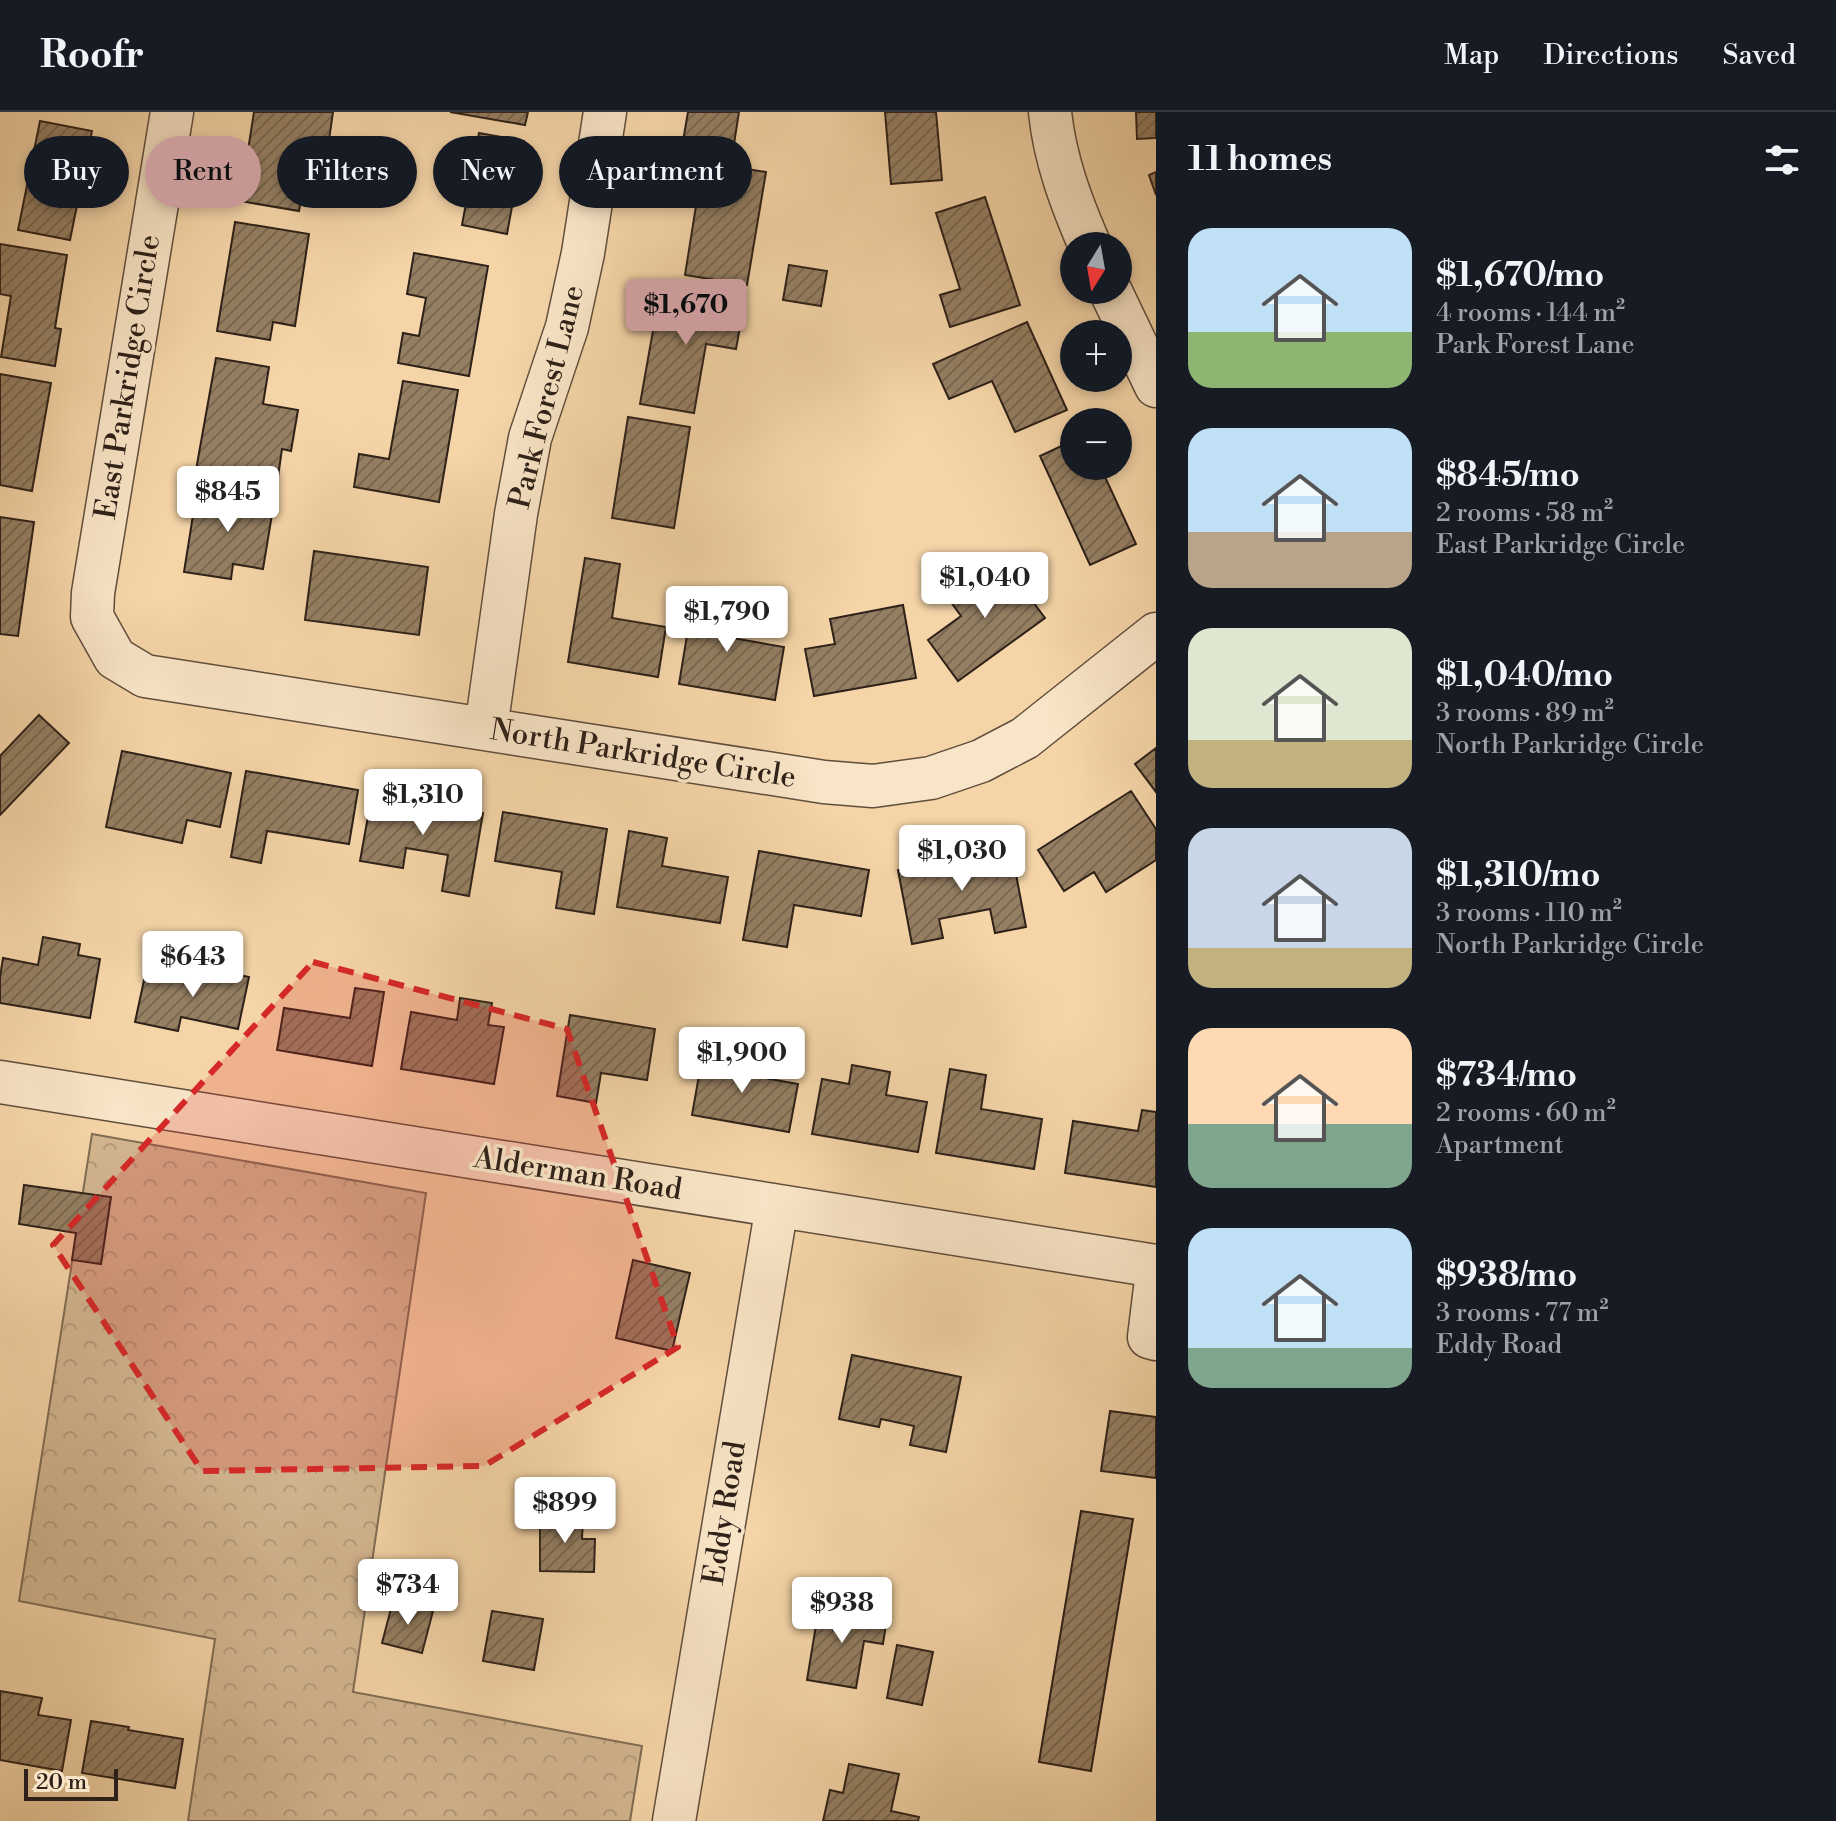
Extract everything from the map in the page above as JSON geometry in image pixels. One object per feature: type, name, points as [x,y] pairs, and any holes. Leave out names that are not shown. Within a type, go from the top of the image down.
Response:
[{"type":"street","name":"East Parkridge Circle","points":[[104,640],[92,617],[93,593],[172,112]]},
{"type":"street","name":"Park Forest Lane","points":[[486,729],[516,514],[530,438],[567,327],[583,253],[605,112]]},
{"type":"street","points":[[1050,112],[1054,142],[1069,197],[1084,232]]},
{"type":"street","points":[[1117,304],[1156,386]]},
{"type":"street","name":"North Parkridge Circle","points":[[104,640],[115,658],[145,676],[824,782],[873,786],[931,778],[981,761],[1025,738],[1156,634]]},
{"type":"street","name":"Alderman Road","points":[[0,1082],[1156,1266]]},
{"type":"street","name":"Eddy Road","points":[[674,1821],[777,1206]]},
{"type":"street","points":[[1156,1280],[1149,1337],[1156,1339]]},
{"type":"highlighted area","points":[[313,962],[567,1029],[678,1347],[484,1466],[202,1471],[53,1245]]},
{"type":"green space","points":[[92,1134],[426,1193],[353,1692],[642,1746],[630,1821],[188,1821],[215,1639],[19,1601]]},
{"type":"building","points":[[254,112],[333,112],[330,136],[277,136],[277,207],[261,205],[261,136],[250,136]]},
{"type":"building","points":[[450,112],[528,112],[525,125]]},
{"type":"building","points":[[688,112],[739,112],[735,136],[684,136]]},
{"type":"building","points":[[885,112],[936,112],[942,180],[891,184]]},
{"type":"building","points":[[1136,112],[1156,112],[1156,138],[1137,139]]},
{"type":"building","points":[[40,121],[92,131],[91,136],[37,136]]},
{"type":"building","points":[[752,170],[766,172],[747,285],[685,275],[696,208],[752,208]]},
{"type":"building","points":[[1156,172],[1156,195],[1149,175]]},
{"type":"building","points":[[985,197],[1020,305],[950,327],[940,295],[960,289],[936,213]]},
{"type":"building","points":[[24,200],[24,208],[76,208],[70,240],[18,230]]},
{"type":"building","points":[[465,208],[512,208],[507,234],[462,225]]},
{"type":"building","points":[[235,222],[309,234],[295,326],[273,322],[270,340],[217,331]]},
{"type":"building","points":[[0,244],[67,255],[55,328],[61,329],[55,366],[1,357],[11,296],[0,294]]},
{"type":"building","points":[[414,253],[488,266],[469,376],[398,363],[403,333],[419,336],[426,298],[407,294]]},
{"type":"building","points":[[789,265],[827,271],[821,306],[783,300]]},
{"type":"building","points":[[660,291],[744,305],[736,349],[706,344],[694,413],[640,404]]},
{"type":"building","points":[[1027,322],[1066,408],[1060,408],[1060,413],[1015,432],[992,381],[949,399],[933,364]]},
{"type":"building","points":[[216,358],[269,367],[263,404],[298,410],[291,451],[282,449],[277,484],[196,470]]},
{"type":"building","points":[[0,374],[51,383],[32,491],[0,485]]},
{"type":"building","points":[[403,381],[458,390],[439,502],[354,487],[359,454],[389,459]]},
{"type":"building","points":[[628,417],[690,427],[674,528],[612,518]]},
{"type":"building","points":[[1060,447],[1060,480],[1106,480],[1136,544],[1090,565],[1040,456]]},
{"type":"building","points":[[197,490],[274,502],[263,569],[233,564],[231,579],[184,572]]},
{"type":"building","points":[[0,517],[34,522],[18,636],[0,634]]},
{"type":"building","points":[[314,551],[428,567],[419,635],[305,620]]},
{"type":"building","points":[[585,558],[620,564],[612,618],[666,627],[658,677],[568,662]]},
{"type":"building","points":[[1001,559],[1045,618],[958,681],[928,640],[961,616],[948,598]]},
{"type":"building","points":[[694,593],[734,600],[727,637],[784,647],[775,700],[679,684]]},
{"type":"building","points":[[903,605],[916,678],[814,696],[805,649],[835,644],[830,619]]},
{"type":"building","points":[[39,715],[69,743],[0,815],[0,756]]},
{"type":"building","points":[[1156,748],[1156,792],[1135,764]]},
{"type":"building","points":[[122,751],[231,773],[220,827],[187,820],[182,843],[106,827]]},
{"type":"building","points":[[246,771],[358,790],[349,844],[267,831],[261,863],[231,857]]},
{"type":"building","points":[[1131,791],[1156,829],[1156,860],[1106,892],[1094,872],[1064,891],[1038,850]]},
{"type":"building","points":[[372,794],[483,813],[469,896],[442,891],[448,855],[406,848],[403,868],[360,861]]},
{"type":"building","points":[[503,812],[607,829],[594,914],[556,908],[562,872],[495,861]]},
{"type":"building","points":[[629,831],[667,838],[662,866],[728,877],[720,923],[617,907]]},
{"type":"building","points":[[1011,848],[1026,927],[995,933],[990,909],[939,919],[943,938],[912,944],[898,870]]},
{"type":"building","points":[[759,851],[869,870],[861,916],[794,905],[787,947],[743,940]]},
{"type":"building","points":[[43,937],[80,944],[78,955],[100,959],[90,1018],[0,1003],[3,958],[38,965]]},
{"type":"building","points":[[193,965],[249,977],[238,1029],[181,1017],[178,1031],[135,1022],[146,971],[189,981]]},
{"type":"building","points":[[355,988],[384,992],[372,1066],[277,1050],[284,1008],[350,1018]]},
{"type":"building","points":[[460,998],[492,1003],[488,1025],[504,1027],[494,1084],[401,1069],[411,1012],[457,1020]]},
{"type":"building","points":[[570,1015],[655,1029],[647,1080],[601,1073],[596,1103],[557,1096]]},
{"type":"building","points":[[704,1047],[735,1052],[731,1072],[798,1084],[789,1132],[692,1115]]},
{"type":"building","points":[[852,1065],[890,1072],[886,1095],[927,1102],[918,1152],[812,1134],[822,1079],[849,1084]]},
{"type":"building","points":[[950,1069],[986,1075],[981,1109],[1042,1119],[1034,1169],[936,1153]]},
{"type":"building","points":[[1142,1110],[1156,1112],[1156,1187],[1065,1173],[1073,1121],[1138,1131]]},
{"type":"building","points":[[24,1185],[111,1197],[101,1264],[72,1260],[76,1233],[19,1224]]},
{"type":"building","points":[[633,1260],[690,1273],[672,1351],[616,1338]]},
{"type":"building","points":[[852,1355],[961,1377],[946,1452],[910,1445],[914,1426],[881,1419],[879,1427],[839,1419]]},
{"type":"building","points":[[1110,1411],[1156,1417],[1156,1478],[1101,1471]]},
{"type":"building","points":[[1081,1511],[1133,1519],[1091,1771],[1039,1762]]},
{"type":"building","points":[[540,1515],[583,1516],[582,1539],[595,1539],[594,1572],[540,1571]]},
{"type":"building","points":[[393,1601],[433,1611],[422,1653],[382,1643]]},
{"type":"building","points":[[819,1607],[887,1617],[883,1644],[864,1641],[856,1688],[807,1680]]},
{"type":"building","points":[[492,1611],[543,1619],[534,1670],[483,1661]]},
{"type":"building","points":[[897,1645],[933,1652],[922,1705],[887,1698]]},
{"type":"building","points":[[0,1691],[42,1698],[38,1715],[71,1720],[62,1771],[0,1760]]},
{"type":"building","points":[[91,1721],[183,1739],[175,1788],[82,1773]]},
{"type":"building","points":[[849,1764],[899,1774],[891,1811],[919,1817],[918,1821],[823,1821],[830,1790],[843,1793]]}]
